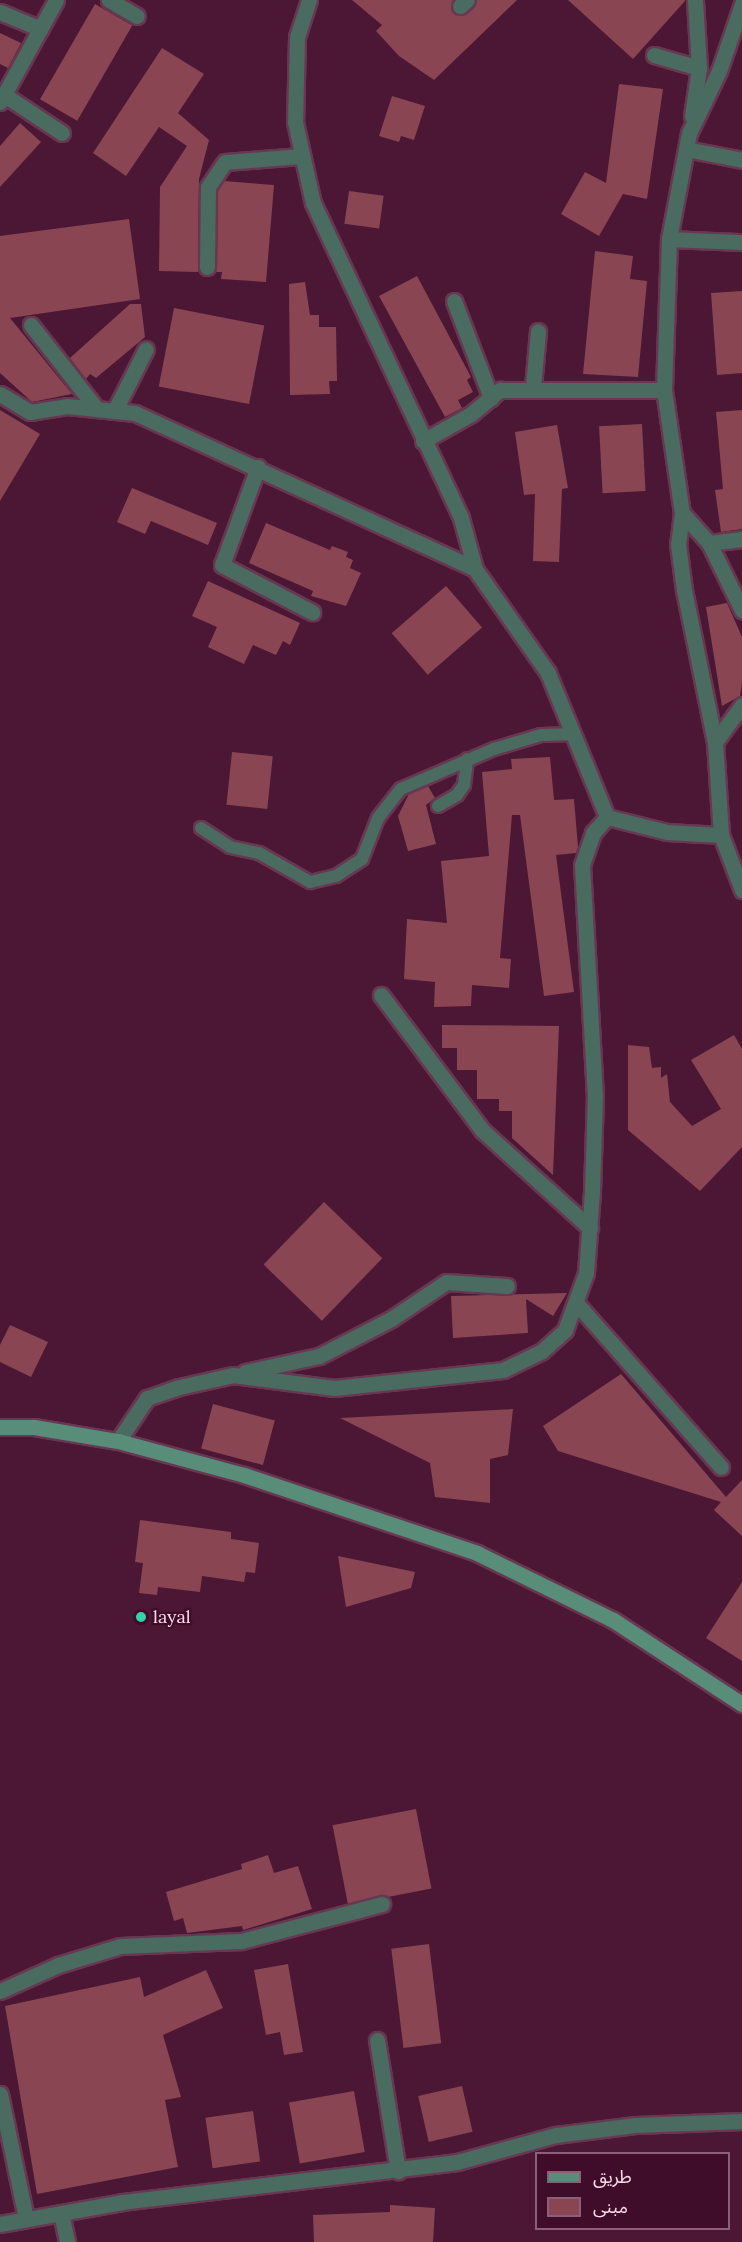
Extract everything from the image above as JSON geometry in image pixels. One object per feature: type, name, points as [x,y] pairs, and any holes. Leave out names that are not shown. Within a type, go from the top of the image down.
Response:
[{"type":"main road","points":[[0,1427],[34,1427],[118,1441],[244,1475],[477,1553],[613,1620],[742,1704]]},
{"type":"street","points":[[56,0],[3,99],[62,133]]},
{"type":"street","points":[[109,0],[137,16]]},
{"type":"street","points":[[309,0],[297,38],[294,86],[301,156],[314,203],[423,441],[461,518],[475,569],[528,637],[553,683],[607,817]]},
{"type":"street","points":[[695,0],[699,68],[669,239],[664,390],[682,513],[678,544],[684,590],[715,742],[721,835],[742,890]]},
{"type":"street","points":[[689,132],[719,72],[742,4]]},
{"type":"street","points":[[0,12],[41,29]]},
{"type":"street","points":[[654,55],[699,68]]},
{"type":"street","points":[[686,149],[742,159]]},
{"type":"street","points":[[207,267],[208,187],[225,162],[301,156]]},
{"type":"street","points":[[669,239],[742,242]]},
{"type":"street","points":[[454,301],[491,398]]},
{"type":"street","points":[[32,325],[95,407]]},
{"type":"street","points":[[533,387],[538,331]]},
{"type":"street","points":[[115,410],[146,349]]},
{"type":"street","points":[[423,441],[500,390],[533,387],[664,390]]},
{"type":"street","points":[[0,394],[30,412],[95,407],[135,413],[258,467],[475,569]]},
{"type":"street","points":[[258,467],[222,565],[312,612]]},
{"type":"street","points":[[682,513],[709,543],[742,610]]},
{"type":"street","points":[[709,543],[742,539]]},
{"type":"street","points":[[715,742],[742,705]]},
{"type":"street","points":[[607,817],[668,832],[721,835]]},
{"type":"street","points":[[233,1375],[334,1388],[503,1370],[542,1351],[565,1330],[578,1305],[590,1228],[595,1097],[582,865],[593,833],[607,817]]},
{"type":"street","points":[[381,995],[482,1130],[590,1228]]},
{"type":"street","points":[[118,1441],[147,1398],[233,1375],[319,1356],[391,1319],[446,1282],[507,1286]]},
{"type":"street","points":[[578,1305],[721,1467]]},
{"type":"street","points":[[0,1991],[58,1965],[120,1947],[241,1941],[382,1904]]},
{"type":"street","points":[[377,2040],[398,2171]]},
{"type":"street","points":[[0,2094],[26,2218]]},
{"type":"street","points":[[0,2224],[122,2202],[398,2171],[457,2162],[556,2135],[635,2125],[742,2121]]},
{"type":"street","points":[[61,2214],[67,2242]]},
{"type":"lane","points":[[201,828],[230,848],[259,853],[310,882],[336,876],[362,859],[378,818],[401,789],[467,759],[542,735],[573,734]]},
{"type":"lane","points":[[438,806],[457,795],[464,785],[467,759]]},
{"type":"building","points":[[352,0],[453,0],[452,12],[461,16],[477,0],[517,0],[434,80],[399,56],[376,31],[382,25]]},
{"type":"building","points":[[568,0],[685,0],[685,1],[633,59]]},
{"type":"building","points":[[95,4],[132,25],[77,121],[40,99]]},
{"type":"building","points":[[0,33],[21,43],[8,68],[0,64]]},
{"type":"building","points":[[162,48],[204,74],[178,113],[209,140],[199,179],[198,272],[159,271],[160,187],[187,146],[159,127],[126,176],[93,153]]},
{"type":"building","points":[[619,84],[663,89],[647,199],[623,194],[599,236],[561,214],[585,172],[606,183]]},
{"type":"building","points":[[392,96],[425,106],[414,140],[401,136],[399,142],[379,136]]},
{"type":"building","points":[[20,123],[41,142],[0,187],[0,146]]},
{"type":"building","points":[[224,181],[274,185],[266,282],[221,279],[222,272],[215,272],[218,190]]},
{"type":"building","points":[[349,191],[384,196],[379,229],[344,224]]},
{"type":"building","points":[[129,219],[140,299],[10,318],[72,394],[32,402],[0,373],[0,236]]},
{"type":"building","points":[[595,251],[633,256],[630,279],[647,281],[638,377],[583,374]]},
{"type":"building","points":[[417,276],[471,377],[467,380],[473,392],[458,400],[462,408],[445,417],[379,296]]},
{"type":"building","points":[[305,282],[310,315],[319,315],[319,327],[336,327],[337,381],[329,381],[330,394],[290,395],[289,284]]},
{"type":"building","points":[[742,291],[742,373],[717,375],[711,293]]},
{"type":"building","points":[[130,304],[141,304],[145,337],[96,378],[90,374],[86,379],[70,358]]},
{"type":"building","points":[[174,308],[264,326],[249,404],[159,387]]},
{"type":"building","points":[[0,410],[40,434],[0,501]]},
{"type":"building","points":[[742,410],[742,529],[721,532],[715,490],[723,489],[716,412]]},
{"type":"building","points":[[642,424],[646,491],[603,493],[599,426]]},
{"type":"building","points":[[557,425],[568,488],[562,489],[559,562],[533,561],[535,494],[524,495],[515,432]]},
{"type":"building","points":[[132,488],[217,523],[208,545],[151,521],[145,534],[117,522]]},
{"type":"building","points":[[266,523],[330,550],[332,546],[348,552],[346,557],[353,560],[350,568],[361,573],[346,606],[311,596],[313,591],[249,563]]},
{"type":"building","points":[[208,581],[300,623],[290,645],[283,641],[276,655],[253,645],[244,664],[208,647],[217,627],[192,616]]},
{"type":"building","points":[[446,586],[482,628],[428,675],[392,633]]},
{"type":"building","points":[[727,603],[742,637],[742,682],[740,696],[722,706],[706,607]]},
{"type":"building","points":[[232,752],[273,756],[267,809],[226,805]]},
{"type":"building","points":[[550,757],[554,800],[574,799],[578,847],[576,853],[556,855],[574,992],[544,996],[520,815],[512,815],[500,958],[511,959],[509,988],[472,985],[471,1006],[434,1007],[435,982],[404,979],[407,919],[447,923],[441,861],[489,856],[482,772],[512,769],[511,759]]},
{"type":"building","points":[[428,786],[435,798],[426,805],[436,844],[408,851],[398,816],[409,794]]},
{"type":"building","points":[[442,1025],[559,1026],[553,1175],[512,1138],[512,1111],[499,1111],[499,1099],[477,1099],[477,1070],[457,1070],[457,1048],[442,1048]]},
{"type":"building","points":[[734,1035],[742,1049],[742,1147],[700,1191],[628,1130],[628,1045],[649,1047],[652,1068],[661,1067],[661,1078],[667,1074],[670,1102],[692,1126],[721,1109],[691,1060]]},
{"type":"building","points":[[324,1202],[382,1258],[322,1321],[264,1265]]},
{"type":"building","points":[[567,1293],[553,1316],[526,1299],[528,1333],[453,1338],[451,1296]]},
{"type":"building","points":[[10,1325],[48,1342],[31,1377],[0,1362],[0,1345]]},
{"type":"building","points":[[621,1374],[726,1497],[742,1480],[742,1536],[714,1510],[721,1502],[558,1451],[543,1426]]},
{"type":"building","points":[[213,1404],[275,1421],[263,1465],[201,1448]]},
{"type":"building","points":[[513,1409],[508,1455],[490,1459],[490,1503],[435,1497],[430,1463],[340,1418]]},
{"type":"building","points":[[140,1520],[231,1532],[231,1539],[259,1543],[255,1573],[246,1572],[244,1582],[202,1576],[200,1592],[158,1587],[157,1595],[139,1593],[143,1563],[135,1562]]},
{"type":"building","points":[[338,1556],[415,1572],[411,1588],[346,1607]]},
{"type":"building","points":[[742,1582],[742,1661],[706,1638]]},
{"type":"building","points":[[416,1809],[431,1889],[348,1905],[333,1825]]},
{"type":"building","points":[[268,1855],[274,1873],[298,1866],[312,1909],[243,1930],[242,1926],[187,1933],[183,1918],[174,1921],[166,1892],[242,1869],[241,1864]]},
{"type":"building","points":[[429,1944],[441,2043],[403,2048],[391,1949]]},
{"type":"building","points":[[288,1964],[303,2052],[284,2055],[280,2032],[266,2035],[254,1970]]},
{"type":"building","points":[[206,1970],[223,2008],[163,2035],[181,2097],[165,2100],[178,2167],[37,2194],[5,2006],[140,1977],[144,1997]]},
{"type":"building","points":[[462,2086],[473,2132],[429,2142],[418,2096]]},
{"type":"building","points":[[354,2091],[365,2152],[300,2164],[289,2102]]},
{"type":"building","points":[[253,2111],[260,2162],[213,2168],[205,2118]]},
{"type":"building","points":[[390,2205],[435,2208],[433,2242],[314,2242],[313,2215],[390,2212]]},
{"type":"place","name":"layal","points":[[141,1617]]}]
